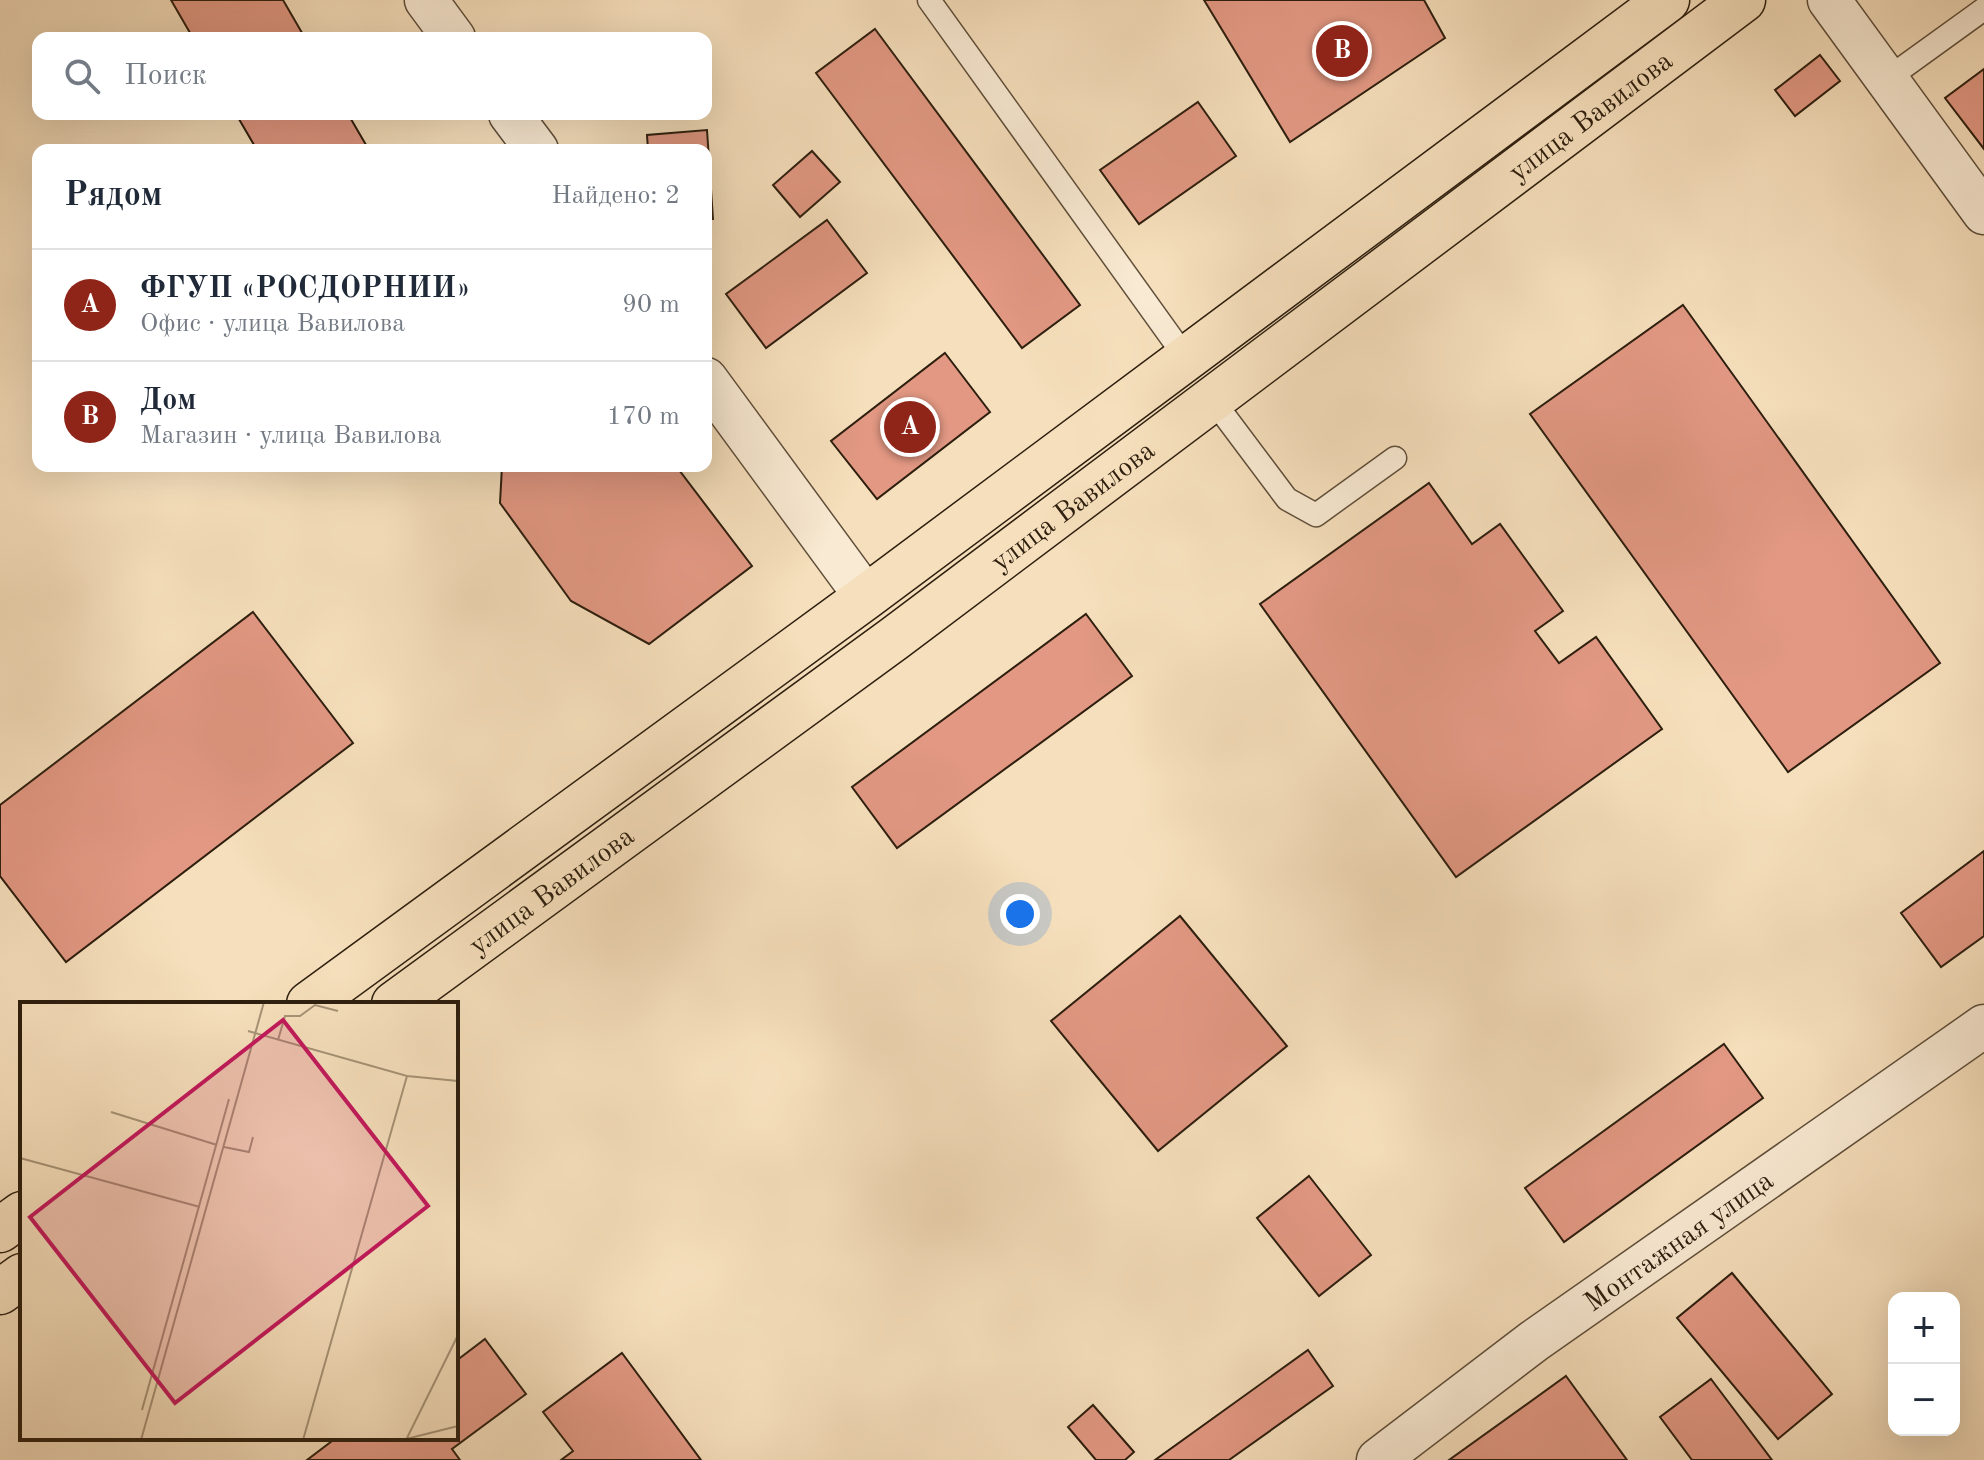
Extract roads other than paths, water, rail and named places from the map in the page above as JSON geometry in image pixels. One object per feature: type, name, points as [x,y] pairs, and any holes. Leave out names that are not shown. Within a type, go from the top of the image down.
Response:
[{"type":"main road","name":"улица Вавилова","points":[[312,1002],[866,597],[1667,0]]},
{"type":"main road","name":"улица Вавилова","points":[[397,1002],[895,638],[1743,0]]},
{"type":"main road","points":[[0,1230],[20,1215]]},
{"type":"main road","points":[[0,1292],[20,1277]]},
{"type":"street","points":[[426,0],[450,32]]},
{"type":"street","points":[[1829,0],[1984,213]]},
{"type":"street","points":[[514,120],[532,144]]},
{"type":"street","points":[[712,387],[866,597]]},
{"type":"street","name":"Монтажная улица","points":[[1378,1460],[1534,1341],[1984,1026]]},
{"type":"lane","points":[[929,0],[1186,358]]},
{"type":"lane","points":[[1887,79],[1984,9]]},
{"type":"lane","points":[[1212,399],[1287,499],[1316,515],[1395,458]]},
{"type":"place","name":"Дом","points":[[1342,51]]},
{"type":"place","name":"ФГУП «РОСДОРНИИ»","points":[[910,427]]}]
